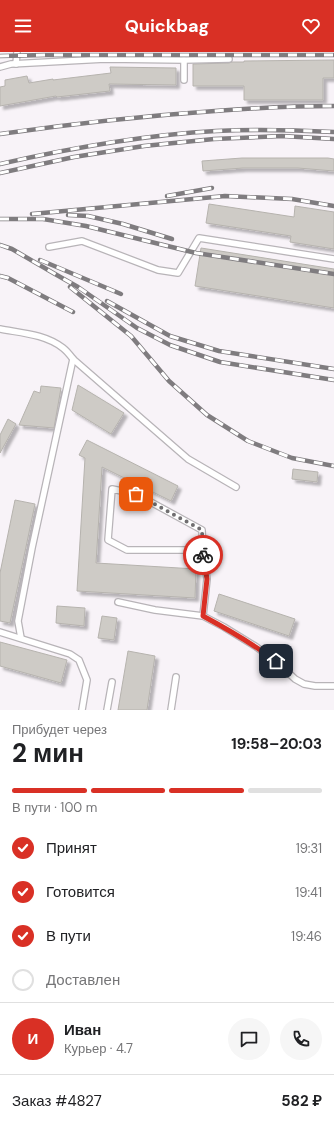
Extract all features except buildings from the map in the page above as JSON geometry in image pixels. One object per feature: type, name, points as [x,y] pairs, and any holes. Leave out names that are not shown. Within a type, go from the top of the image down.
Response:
[{"type":"lane","points":[[16,64],[17,52]]},
{"type":"lane","points":[[0,67],[16,64],[105,59],[184,60],[229,58]]},
{"type":"lane","points":[[184,60],[184,80]]},
{"type":"lane","points":[[49,247],[82,241],[158,270],[178,274],[199,238],[334,259]]},
{"type":"lane","points":[[0,329],[36,335],[63,348],[73,359],[188,458],[236,487]]},
{"type":"lane","points":[[21,638],[18,621],[22,599],[73,359]]},
{"type":"lane","points":[[202,550],[127,550],[108,540],[112,489],[136,494],[202,530],[202,550],[207,579],[203,616]]},
{"type":"lane","points":[[118,602],[155,610],[203,616],[255,646],[276,661],[295,679],[304,684],[315,686],[334,686]]},
{"type":"lane","points":[[0,632],[70,654],[79,660],[87,680],[82,710]]},
{"type":"lane","points":[[171,710],[176,677]]},
{"type":"lane","points":[[107,710],[112,682]]},
{"type":"railway","points":[[0,56],[334,55]]},
{"type":"railway","points":[[0,134],[188,113],[274,107],[334,106]]},
{"type":"railway","points":[[0,164],[107,143],[189,133],[260,130],[334,132]]},
{"type":"railway","points":[[0,173],[74,157],[144,146],[214,139],[282,136],[334,139]]},
{"type":"railway","points":[[167,196],[212,188]]},
{"type":"railway","points":[[32,214],[225,196],[292,199],[334,206]]},
{"type":"railway","points":[[68,215],[88,216],[123,224],[172,239]]},
{"type":"railway","points":[[0,219],[43,219],[86,226],[196,253],[334,274]]},
{"type":"railway","points":[[0,245],[12,249],[78,287],[137,328],[170,345],[220,362],[334,380]]},
{"type":"railway","points":[[40,260],[121,294]]},
{"type":"railway","points":[[0,276],[8,278],[73,312]]},
{"type":"railway","points":[[70,287],[131,336],[169,381],[207,415],[248,441],[292,458],[334,466]]},
{"type":"railway","points":[[107,301],[170,336],[219,351],[334,369]]},
{"type":"way so far","points":[[136,494],[202,530],[203,555]]},
{"type":"route","points":[[203,555],[207,579],[203,616],[255,646],[276,661]]}]
